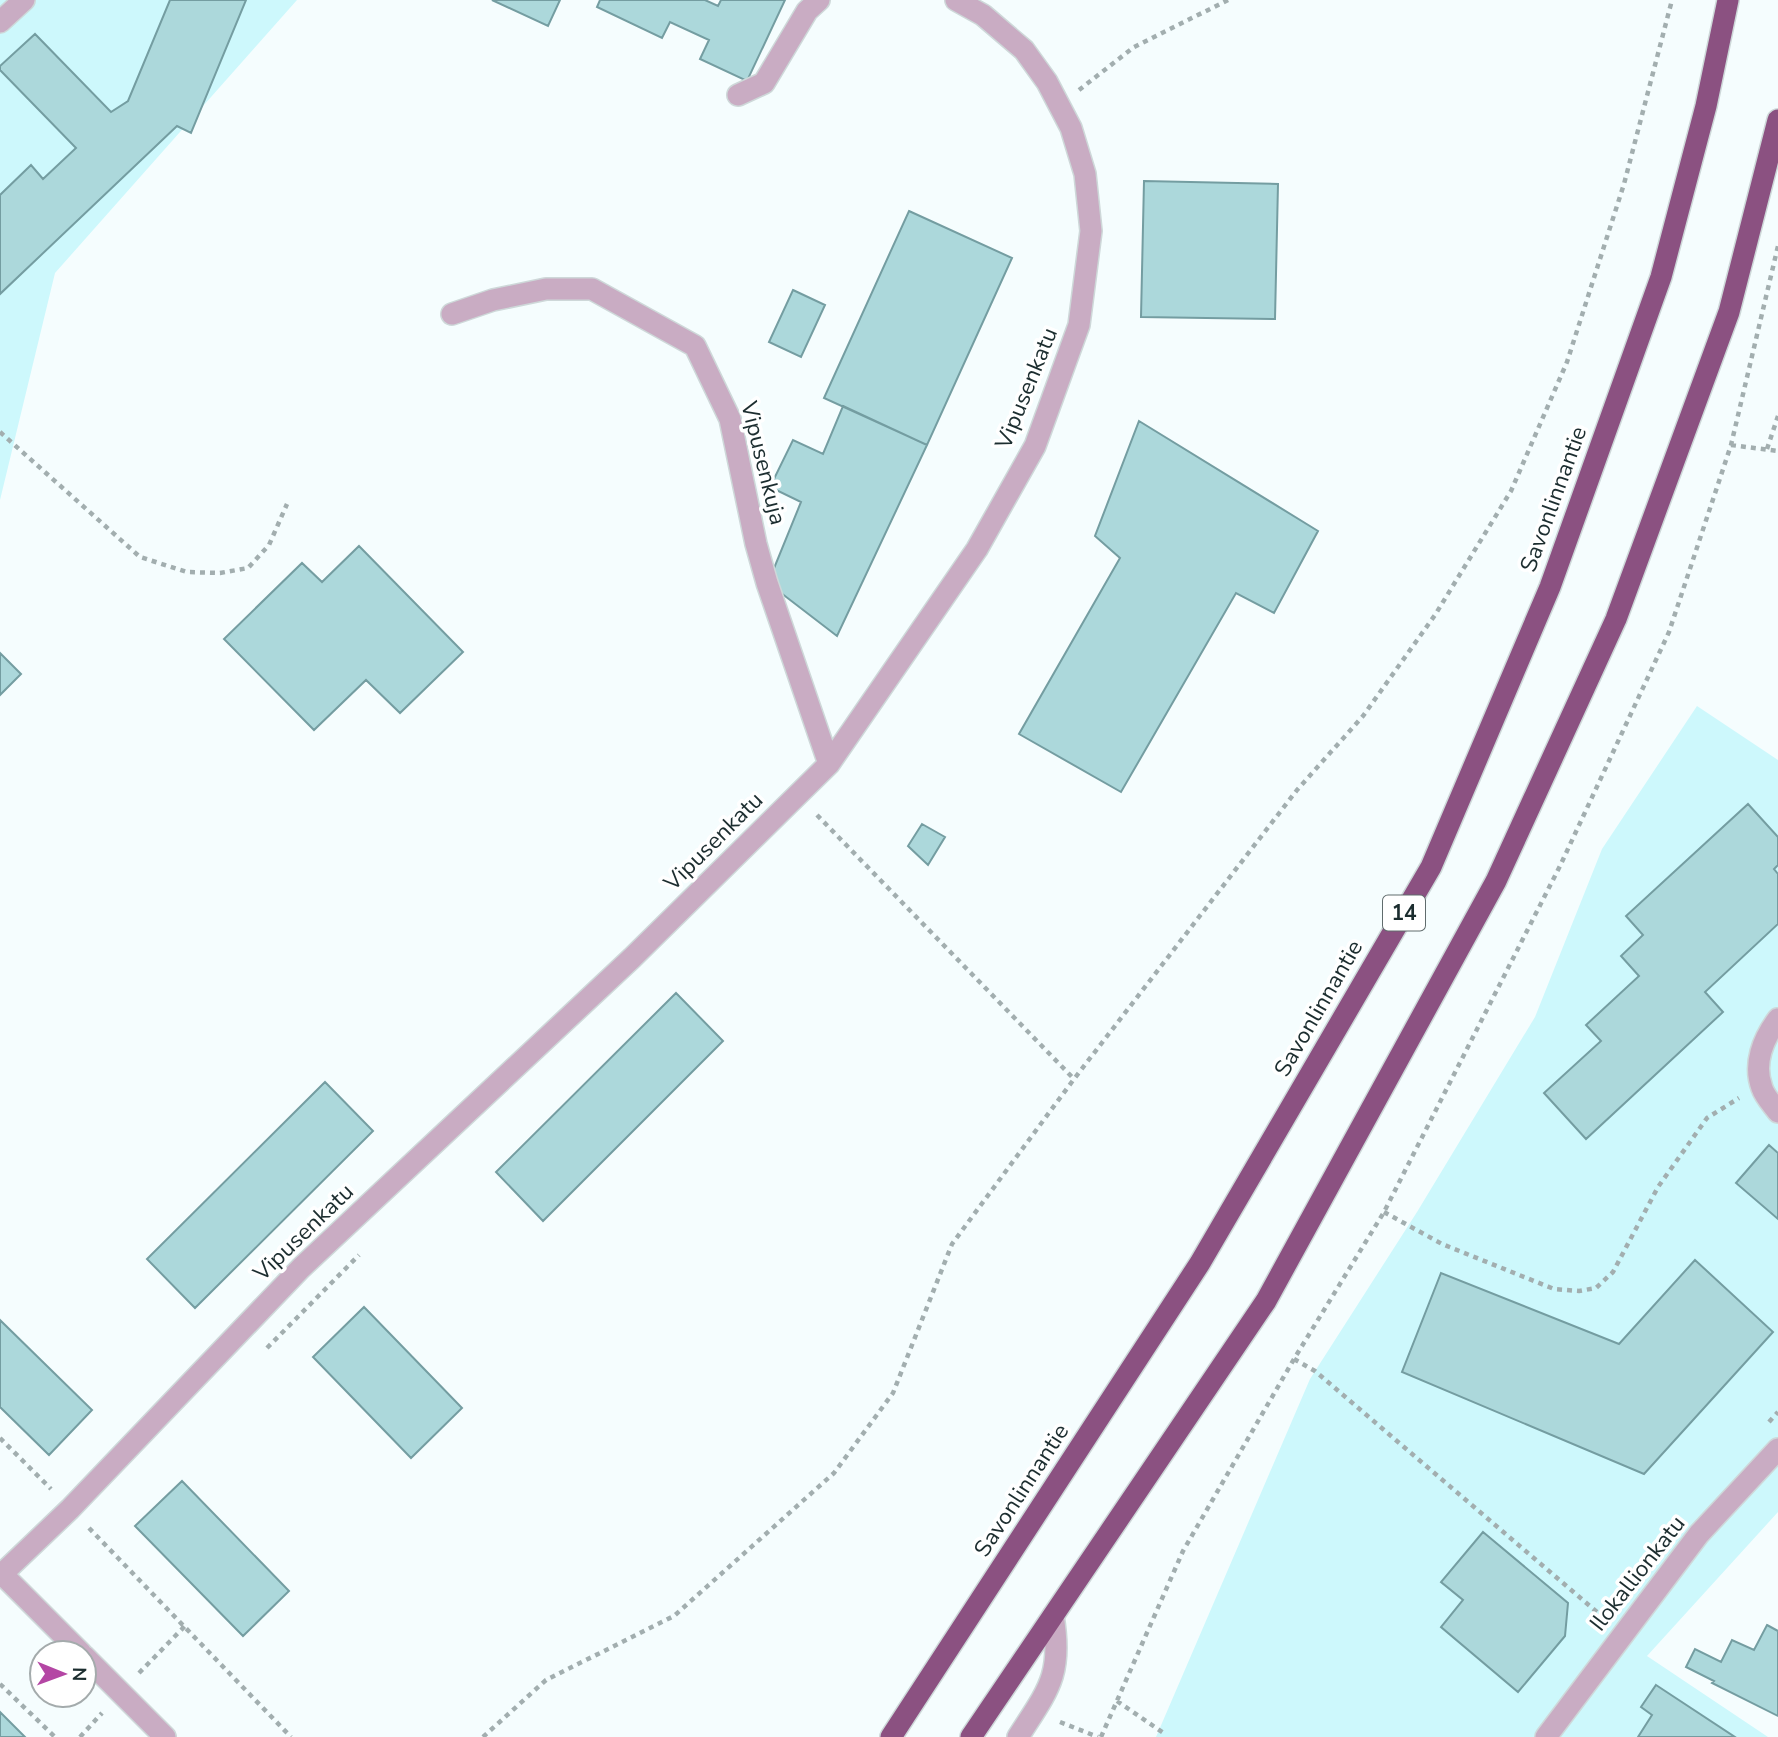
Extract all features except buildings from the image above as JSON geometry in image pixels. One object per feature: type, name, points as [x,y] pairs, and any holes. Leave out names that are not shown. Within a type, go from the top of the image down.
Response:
[{"type":"highway","name":"Savonlinnantie","points":[[891,1737],[1200,1263],[1431,866],[1550,587],[1661,277],[1706,106],[1728,0]]},
{"type":"highway","points":[[971,1737],[1266,1301],[1496,881],[1616,619],[1728,312],[1778,120]]},
{"type":"street","points":[[0,22],[24,0]]},
{"type":"street","points":[[738,94],[764,83],[807,11],[819,0]]},
{"type":"street","name":"Vipusenkatu","points":[[1,1573],[70,1509],[300,1268],[632,958],[829,764],[977,549],[1035,446],[1079,325],[1091,231],[1085,173],[1071,128],[1047,82],[1024,50],[983,15],[956,0]]},
{"type":"street","name":"Vipusenkuja","points":[[452,314],[493,300],[545,289],[592,289],[695,346],[730,419],[767,583],[829,764]]},
{"type":"street","points":[[1778,1019],[1762,1047],[1758,1068],[1762,1089],[1778,1112]]},
{"type":"street","name":"Ilokallionkatu","points":[[1546,1737],[1699,1534],[1778,1449]]},
{"type":"street","points":[[1,1573],[68,1639]]},
{"type":"street","points":[[1018,1737],[1052,1684],[1057,1640],[1053,1616]]},
{"type":"street","points":[[98,1669],[165,1737]]},
{"type":"path","points":[[1055,97],[1082,89],[1134,47],[1228,0]]},
{"type":"path","points":[[483,1737],[545,1680],[674,1616],[834,1473],[893,1393],[952,1244],[1074,1079],[1297,790],[1363,716],[1435,615],[1511,491],[1567,362],[1625,184],[1672,0]]},
{"type":"path","points":[[1055,1720],[1100,1737],[1183,1551],[1294,1359],[1384,1212],[1560,866],[1669,632],[1731,444],[1778,246]]},
{"type":"path","points":[[1767,449],[1778,416]]},
{"type":"path","points":[[0,432],[140,557],[187,572],[220,573],[248,568],[269,545],[287,504]]},
{"type":"path","points":[[1731,444],[1778,451]]},
{"type":"path","points":[[797,794],[1074,1079]]},
{"type":"path","points":[[1384,1212],[1442,1244],[1554,1289],[1579,1291],[1596,1288],[1613,1272],[1658,1187],[1707,1118],[1737,1098],[1762,1089]]},
{"type":"path","points":[[1294,1359],[1315,1371],[1622,1635]]},
{"type":"path","points":[[0,1438],[291,1737]]},
{"type":"path","points":[[0,1684],[55,1737]]},
{"type":"path","points":[[1117,1701],[1165,1734]]},
{"type":"shaded area","points":[[0,0],[297,0],[55,273],[0,500]]},
{"type":"shaded area","points":[[1697,706],[1778,760],[1778,1512],[1647,1656],[1768,1737],[1156,1737],[1310,1379],[1417,1212],[1535,1017],[1602,849]]}]
